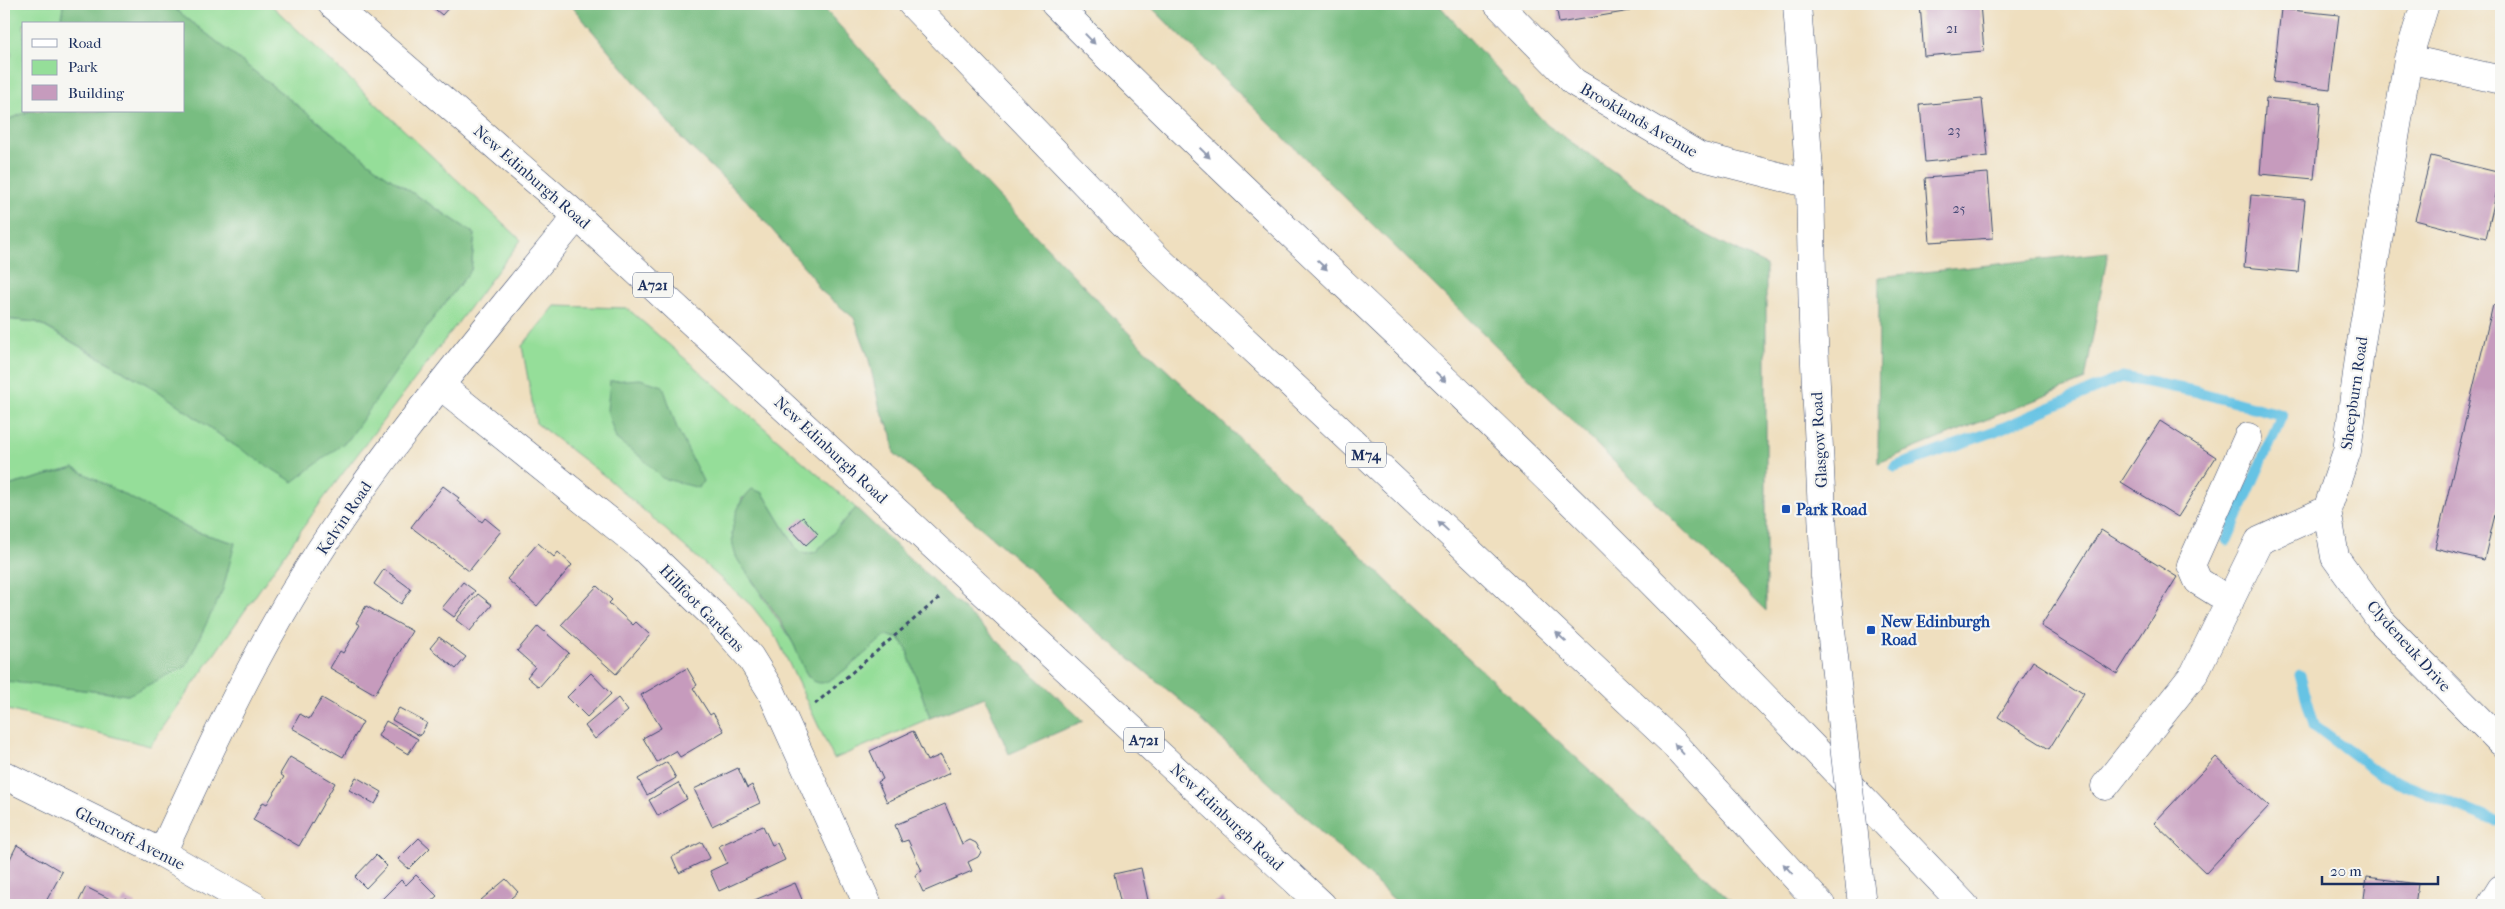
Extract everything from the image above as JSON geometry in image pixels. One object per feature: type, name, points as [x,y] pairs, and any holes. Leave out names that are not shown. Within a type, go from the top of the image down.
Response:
[{"type":"main road","name":"New Edinburgh Road","points":[[332,4],[578,216],[1322,905]]},
{"type":"main road","name":"M74","points":[[912,4],[1158,260],[1671,741],[1821,905]]},
{"type":"main road","points":[[1055,4],[1141,91],[1535,467],[1758,689],[1964,905]]},
{"type":"main road","name":"Brooklands Avenue","points":[[1498,4],[1574,82],[1699,156],[1810,184]]},
{"type":"main road","name":"Glasgow Road","points":[[1797,4],[1810,184],[1813,321],[1824,576],[1862,905]]},
{"type":"main road","name":"Sheepburn Road","points":[[2327,510],[2347,452],[2361,343],[2408,59],[2424,4]]},
{"type":"main road","points":[[2408,59],[2501,80]]},
{"type":"main road","name":"Kelvin Road","points":[[162,853],[226,713],[296,588],[389,450],[578,216]]},
{"type":"main road","name":"Hillfoot Gardens","points":[[441,386],[643,548],[715,618],[750,657],[771,691],[868,905]]},
{"type":"main road","points":[[2230,601],[2198,581],[2191,565],[2248,437]]},
{"type":"main road","points":[[2104,786],[2194,674],[2259,541],[2327,510]]},
{"type":"main road","name":"Clydeneuk Drive","points":[[2327,510],[2335,557],[2381,621],[2501,742]]},
{"type":"main road","name":"Glencroft Avenue","points":[[4,775],[162,853],[253,905]]},
{"type":"main road","points":[[2491,905],[2501,890]]},
{"type":"path","points":[[788,727],[966,574]]},
{"type":"green space","points":[[4,4],[63,4],[61,22],[22,22],[22,112],[27,112],[4,121],[4,62],[12,55],[4,39]]},
{"type":"green space","points":[[63,4],[169,4],[384,174],[475,234],[471,270],[431,321],[349,439],[293,482],[234,445],[157,390],[37,322],[4,319],[4,121],[27,112],[185,112],[185,22],[61,22]]},
{"type":"green space","points":[[169,4],[270,4],[521,240],[321,502],[150,746],[4,709],[4,681],[128,695],[235,543],[193,531],[74,468],[4,487],[4,319],[36,322],[157,390],[234,445],[431,321],[471,270],[475,234],[384,174]]},
{"type":"green space","points":[[570,4],[820,4],[912,106],[1142,347],[1306,501],[1412,606],[1736,905],[1400,905],[1181,701],[1065,605],[1036,575],[894,453],[892,434],[880,409],[868,356],[854,318],[820,290],[812,276],[747,201],[683,140]]},
{"type":"green space","points":[[1148,4],[1438,4],[1547,125],[1697,230],[1766,265],[1766,611]]},
{"type":"green space","points":[[2108,252],[2085,380],[1878,463],[1879,277]]},
{"type":"green space","points":[[555,306],[627,308],[856,508],[816,552],[806,554],[798,551],[763,493],[742,498],[732,533],[736,556],[793,643],[808,677],[843,671],[886,635],[900,639],[906,648],[930,718],[834,759],[777,638],[752,606],[606,477],[536,423],[522,346]]},
{"type":"green space","points":[[640,379],[663,386],[677,428],[703,481],[699,488],[662,478],[642,458],[616,439],[607,410],[610,381]]},
{"type":"green space","points":[[74,468],[193,531],[235,543],[223,589],[186,666],[128,695],[4,681],[4,487]]},
{"type":"green space","points":[[752,489],[763,493],[798,551],[806,554],[816,552],[856,508],[1083,721],[1009,754],[985,697],[930,718],[906,648],[900,639],[886,635],[828,681],[822,683],[811,679],[807,675],[785,629],[739,562],[733,547],[734,520],[741,503]]},
{"type":"building","points":[[429,4],[452,4],[442,15]]},
{"type":"building","points":[[1556,4],[1629,4],[1630,11],[1559,23]]},
{"type":"building","points":[[1920,4],[1980,4],[1984,51],[1924,56]]},
{"type":"building","points":[[2281,9],[2339,15],[2330,89],[2273,82]]},
{"type":"building","points":[[2266,98],[2321,103],[2314,179],[2260,174]]},
{"type":"building","points":[[1982,99],[1988,156],[1925,162],[1920,105]]},
{"type":"building","points":[[2431,156],[2501,173],[2486,238],[2415,220]]},
{"type":"building","points":[[1988,173],[1993,238],[1930,242],[1925,178]]},
{"type":"building","points":[[2251,195],[2305,200],[2298,272],[2244,267]]},
{"type":"building","points":[[2493,305],[2501,307],[2501,490],[2484,560],[2435,548]]},
{"type":"building","points":[[2160,421],[2216,457],[2178,517],[2121,482]]},
{"type":"building","points":[[443,486],[459,498],[457,501],[482,522],[485,518],[501,531],[469,571],[411,527]]},
{"type":"building","points":[[803,517],[818,534],[806,545],[790,528]]},
{"type":"building","points":[[2101,530],[2177,577],[2117,674],[2041,626]]},
{"type":"building","points":[[538,543],[554,557],[558,552],[572,565],[537,606],[507,579]]},
{"type":"building","points":[[384,569],[411,589],[401,604],[374,584]]},
{"type":"building","points":[[463,582],[475,591],[454,617],[442,608]]},
{"type":"building","points":[[597,586],[612,600],[609,603],[633,625],[636,622],[650,635],[616,674],[561,625]]},
{"type":"building","points":[[478,594],[492,605],[470,631],[456,620]]},
{"type":"building","points":[[366,606],[412,631],[375,694],[330,668],[340,651],[343,653],[360,625],[356,623]]},
{"type":"building","points":[[538,626],[569,653],[539,687],[527,677],[535,667],[517,651]]},
{"type":"building","points":[[439,637],[466,657],[456,669],[430,648]]},
{"type":"building","points":[[2033,661],[2084,693],[2049,749],[1998,717]]},
{"type":"building","points":[[687,668],[697,685],[693,688],[710,715],[713,713],[724,731],[680,757],[676,751],[657,762],[643,738],[661,728],[641,695]]},
{"type":"building","points":[[591,673],[611,694],[587,717],[567,697]]},
{"type":"building","points":[[322,698],[363,722],[343,757],[292,728],[300,714],[309,719]]},
{"type":"building","points":[[618,698],[628,711],[595,739],[585,726]]},
{"type":"building","points":[[399,708],[427,723],[420,736],[392,720]]},
{"type":"building","points":[[386,721],[418,739],[408,754],[378,736]]},
{"type":"building","points":[[913,731],[927,761],[941,755],[950,773],[887,802],[878,782],[883,779],[870,751]]},
{"type":"building","points":[[290,757],[335,783],[299,846],[253,820],[263,802],[267,804],[284,777],[280,774]]},
{"type":"building","points":[[2216,757],[2269,806],[2206,873],[2154,823]]},
{"type":"building","points":[[667,762],[676,778],[647,795],[638,779]]},
{"type":"building","points":[[738,768],[747,788],[752,785],[760,803],[712,826],[694,789]]},
{"type":"building","points":[[356,777],[382,792],[375,804],[349,790]]},
{"type":"building","points":[[678,783],[687,799],[658,816],[649,800]]},
{"type":"building","points":[[945,804],[962,844],[970,840],[976,843],[981,852],[978,857],[968,862],[972,871],[923,892],[915,875],[922,871],[908,840],[902,842],[895,825]]},
{"type":"building","points":[[763,826],[772,845],[777,843],[785,860],[719,891],[710,871],[727,863],[719,846]]},
{"type":"building","points":[[419,838],[430,848],[409,869],[398,859]]},
{"type":"building","points":[[702,842],[710,858],[679,873],[672,857]]},
{"type":"building","points":[[17,845],[62,872],[44,905],[15,905],[4,899],[4,871]]},
{"type":"building","points":[[376,855],[387,866],[366,888],[355,877]]},
{"type":"building","points":[[1141,868],[1149,905],[1121,905],[1114,874]]},
{"type":"building","points":[[416,875],[437,896],[427,905],[376,905],[401,880],[406,885]]},
{"type":"building","points":[[2367,877],[2418,884],[2415,905],[2363,905]]},
{"type":"building","points":[[506,879],[518,892],[503,905],[485,905],[481,900]]},
{"type":"building","points":[[795,883],[803,902],[799,903],[800,905],[743,905]]},
{"type":"building","points":[[86,887],[120,904],[125,898],[136,903],[135,905],[77,905]]},
{"type":"building","points":[[1223,898],[1227,905],[1210,905]]},
{"type":"waterway","points":[[1895,467],[1995,431],[2122,377],[2194,391],[2282,415],[2227,540]]},
{"type":"waterway","points":[[2300,675],[2314,725],[2381,775],[2495,821]]},
{"type":"place","name":"Park Road","points":[[1786,509]]},
{"type":"place","name":"New Edinburgh Road","points":[[1871,630]]}]
